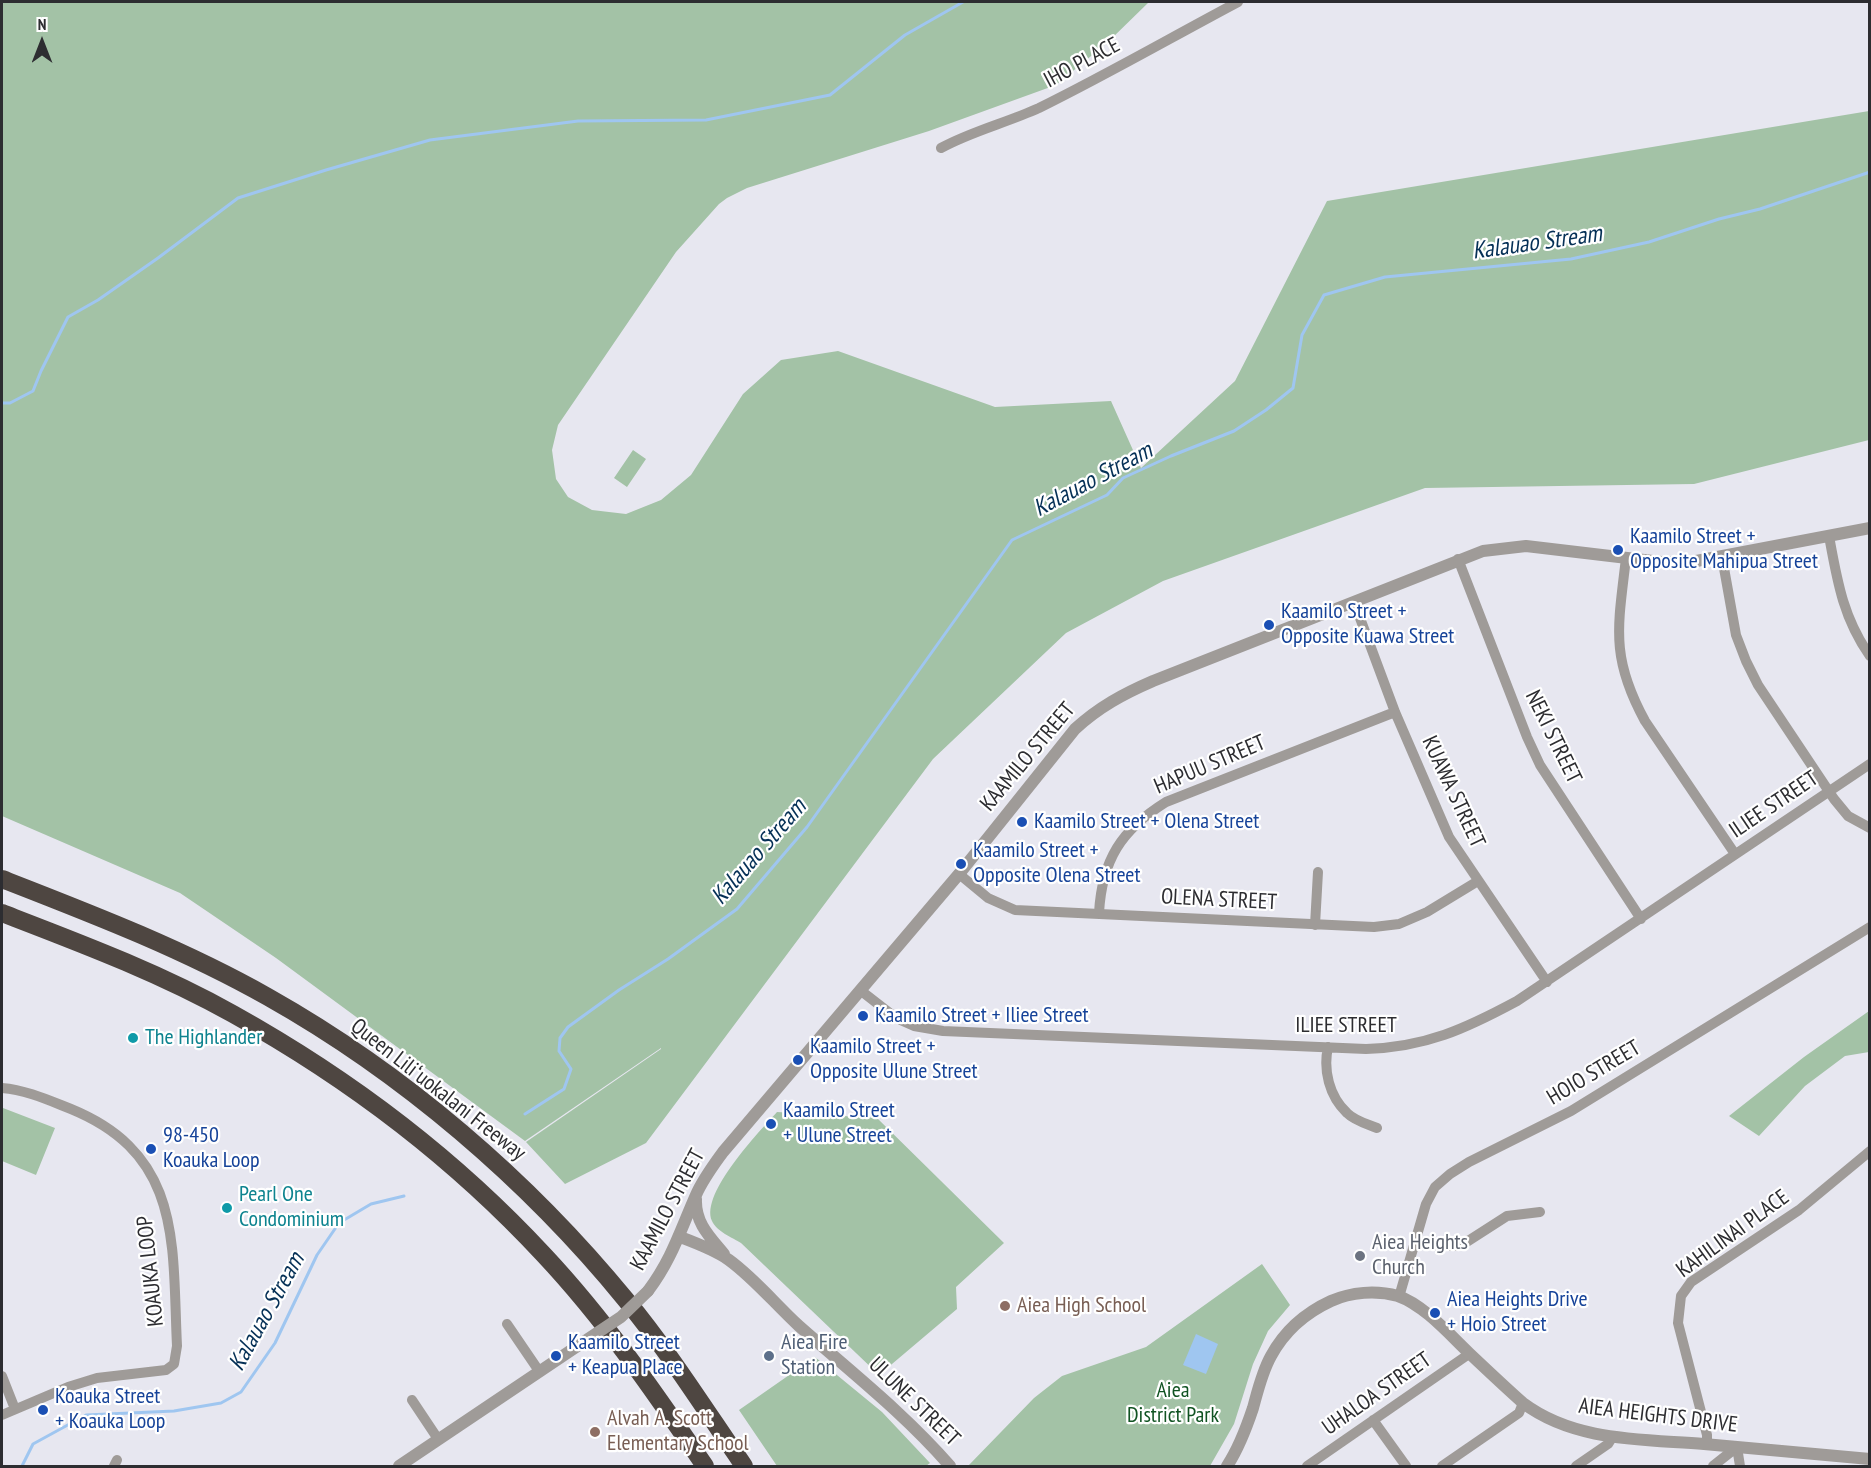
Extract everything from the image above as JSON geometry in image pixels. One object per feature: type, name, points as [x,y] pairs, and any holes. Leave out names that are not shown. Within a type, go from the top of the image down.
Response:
[{"type":"highway","name":"Queen Liliʻuokalani Freeway","points":[[2,879],[140,934],[268,997],[368,1062],[449,1122],[522,1186],[567,1232],[621,1294],[663,1349],[744,1467]]},
{"type":"highway","points":[[2,913],[141,968],[232,1013],[327,1070],[385,1111],[481,1192],[544,1255],[617,1341],[705,1467]]},
{"type":"street","name":"IHO PLACE","points":[[941,148],[962,136],[1004,123],[1042,106],[1238,2]]},
{"type":"street","name":"KAAMILO STREET","points":[[399,1467],[621,1317],[648,1292],[660,1275],[680,1237],[706,1175],[723,1152],[958,874],[1075,729],[1093,712],[1116,698],[1153,681],[1483,551],[1526,546],[1681,562],[1722,557],[1869,528]]},
{"type":"street","points":[[1828,536],[1847,618],[1869,656]]},
{"type":"street","points":[[1722,557],[1736,635],[1758,685],[1829,792],[1848,816],[1869,828]]},
{"type":"street","points":[[1626,558],[1618,629],[1619,654],[1632,698],[1645,721],[1735,854]]},
{"type":"street","name":"NEKI STREET","points":[[1458,559],[1540,765],[1641,918]]},
{"type":"street","name":"KUAWA STREET","points":[[1354,602],[1395,712],[1449,837],[1547,982]]},
{"type":"street","name":"HAPUU STREET","points":[[1099,913],[1101,890],[1112,856],[1130,830],[1147,814],[1166,802],[1395,712]]},
{"type":"street","name":"ILIEE STREET","points":[[860,990],[896,1018],[914,1026],[943,1031],[1390,1048],[1442,1036],[1475,1024],[1547,982],[1869,764]]},
{"type":"street","points":[[1315,925],[1318,872]]},
{"type":"street","name":"OLENA STREET","points":[[958,874],[988,898],[1015,910],[1374,927],[1399,924],[1427,912],[1478,881]]},
{"type":"street","name":"HOIO STREET","points":[[1399,1297],[1426,1204],[1436,1187],[1450,1174],[1469,1162],[1571,1111],[1869,927]]},
{"type":"street","points":[[1328,1047],[1326,1058],[1328,1081],[1335,1098],[1347,1113],[1377,1128]]},
{"type":"street","name":"KOAUKA LOOP","points":[[2,1088],[18,1089],[91,1117],[124,1140],[151,1172],[167,1213],[171,1236],[177,1346],[174,1364],[166,1370],[156,1373],[97,1378],[68,1387],[15,1409]]},
{"type":"street","name":"KAHILINAI PLACE","points":[[1707,1444],[1696,1390],[1680,1335],[1678,1312],[1681,1296],[1691,1282],[1799,1210],[1869,1151]]},
{"type":"street","points":[[696,1195],[697,1216],[700,1223],[728,1259]]},
{"type":"street","points":[[1415,1240],[1436,1246],[1455,1246],[1465,1243],[1507,1216],[1540,1212]]},
{"type":"street","name":"ULUNE STREET","points":[[680,1237],[728,1259],[799,1326],[879,1395],[950,1467]]},
{"type":"street","name":"AIEA HEIGHTS DRIVE","points":[[1227,1467],[1238,1448],[1269,1358],[1280,1341],[1294,1325],[1322,1305],[1338,1298],[1376,1292],[1399,1297],[1412,1303],[1441,1326],[1523,1403],[1537,1413],[1568,1427],[1614,1436],[1869,1459]]},
{"type":"street","points":[[507,1324],[539,1371]]},
{"type":"street","name":"UHALOA STREET","points":[[1307,1467],[1469,1354]]},
{"type":"street","points":[[2,1376],[15,1409],[2,1415]]},
{"type":"street","points":[[412,1400],[438,1439]]},
{"type":"street","points":[[1442,1467],[1519,1413],[1523,1403]]},
{"type":"street","points":[[1373,1420],[1406,1467]]},
{"type":"street","points":[[1576,1467],[1608,1444],[1614,1436]]},
{"type":"street","points":[[1713,1467],[1737,1448],[1740,1467]]},
{"type":"green space","points":[[2,2],[1149,2],[1108,42],[1056,85],[929,131],[747,188],[719,204],[676,252],[558,425],[552,450],[556,479],[568,497],[592,510],[626,514],[661,500],[691,475],[743,394],[781,360],[838,351],[995,407],[1111,401],[1141,468],[1235,381],[1327,201],[1869,111],[1869,440],[1694,484],[1425,488],[1163,581],[1066,633],[933,759],[646,1143],[565,1184],[526,1142],[661,1048],[525,1141],[276,958],[180,893],[2,816]]},
{"type":"green space","points":[[633,450],[646,459],[627,487],[614,478]]},
{"type":"green space","points":[[1869,1011],[1869,1052],[1845,1056],[1805,1086],[1759,1136],[1729,1116],[1804,1057]]},
{"type":"green space","points":[[3,1108],[55,1128],[36,1175],[2,1161]]},
{"type":"green space","points":[[777,1112],[877,1118],[1004,1243],[956,1287],[957,1309],[879,1375],[741,1243],[721,1231],[712,1221],[711,1209],[723,1179],[746,1147]]},
{"type":"green space","name":"Aiea District Park","points":[[1262,1264],[1290,1305],[1268,1331],[1253,1364],[1234,1424],[1210,1466],[968,1466],[1034,1398],[1062,1376],[1146,1347]]},
{"type":"green space","points":[[815,1357],[882,1412],[930,1463],[926,1466],[777,1466],[739,1410]]},
{"type":"water","points":[[1196,1334],[1218,1344],[1206,1374],[1183,1365]]},
{"type":"waterway","points":[[2,403],[10,403],[33,391],[68,317],[98,300],[238,198],[430,140],[578,121],[706,120],[830,95],[905,35],[963,2]]},
{"type":"waterway","name":"Kalauao Stream","points":[[525,1114],[564,1089],[571,1069],[559,1051],[560,1038],[568,1027],[737,909],[807,827],[1012,540],[1107,495],[1123,478],[1234,431],[1266,410],[1293,388],[1302,335],[1324,295],[1385,277],[1571,259],[1649,242],[1719,219],[1760,209],[1870,172]]},
{"type":"waterway","name":"Kalauao Stream","points":[[22,1466],[33,1444],[86,1415],[174,1411],[221,1403],[241,1392],[275,1343],[317,1255],[339,1223],[371,1204],[404,1196]]},
{"type":"place","name":"Kaamilo Street + Opposite Mahipua Street","points":[[1618,550]]},
{"type":"place","name":"Kaamilo Street + Opposite Kuawa Street","points":[[1269,625]]},
{"type":"place","name":"Kaamilo Street + Olena Street","points":[[1022,822]]},
{"type":"place","name":"Kaamilo Street + Opposite Olena Street","points":[[961,864]]},
{"type":"place","name":"Kaamilo Street + Iliee Street","points":[[863,1016]]},
{"type":"place","name":"The Highlander","points":[[133,1038]]},
{"type":"place","name":"Kaamilo Street + Opposite Ulune Street","points":[[798,1060]]},
{"type":"place","name":"Kaamilo Street + Ulune Street","points":[[771,1124]]},
{"type":"place","name":"98-450 Koauka Loop","points":[[151,1149]]},
{"type":"place","name":"Pearl One Condominium","points":[[227,1208]]},
{"type":"place","name":"Aiea Heights Church","points":[[1360,1256]]},
{"type":"place","name":"Aiea High School","points":[[1005,1306]]},
{"type":"place","name":"Aiea Heights Drive + Hoio Street","points":[[1435,1313]]},
{"type":"place","name":"Kaamilo Street + Keapua Place","points":[[556,1356]]},
{"type":"place","name":"Aiea Fire Station","points":[[769,1356]]},
{"type":"place","name":"Koauka Street + Koauka Loop","points":[[43,1410]]},
{"type":"place","name":"Alvah A. Scott Elementary School","points":[[595,1432]]}]
